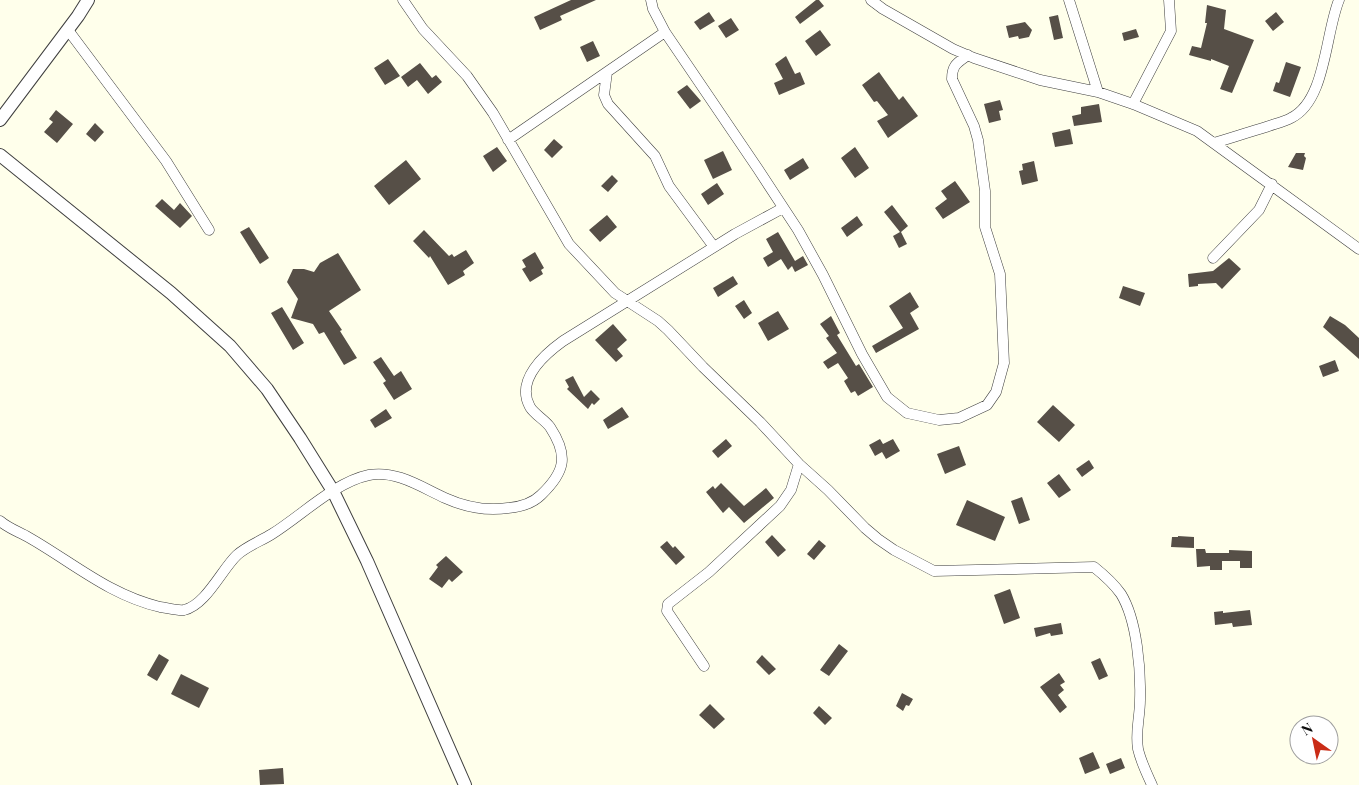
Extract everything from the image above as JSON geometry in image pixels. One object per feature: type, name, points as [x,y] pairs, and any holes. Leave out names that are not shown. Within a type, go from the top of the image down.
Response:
[{"type":"street","points":[[0,120],[68,30],[88,0]]},
{"type":"street","points":[[403,0],[423,29],[467,76],[493,113],[568,244],[605,284],[668,330],[864,528],[878,539],[934,572],[1094,566],[1116,588],[1127,606],[1137,647],[1140,701],[1136,732],[1138,751],[1152,785]]},
{"type":"street","points":[[651,0],[653,9],[665,32],[798,230],[887,398],[906,413],[939,420],[960,418],[987,405],[996,392],[1004,363],[1000,274],[985,227],[985,190],[978,140],[974,126],[952,79],[952,71],[955,65],[968,55]]},
{"type":"street","points":[[871,0],[883,9],[953,49],[1040,80],[1098,92],[1133,104],[1197,131],[1359,249]]},
{"type":"street","points":[[1069,0],[1098,92]]},
{"type":"street","points":[[1133,104],[1171,30],[1170,0]]},
{"type":"street","points":[[1214,143],[1290,119],[1311,100],[1318,87],[1333,16],[1339,0]]},
{"type":"street","points":[[68,30],[166,161],[209,230]]},
{"type":"street","points":[[508,140],[665,32]]},
{"type":"street","points":[[607,72],[604,95],[608,104],[655,156],[669,186],[714,247]]},
{"type":"street","points":[[0,155],[171,293],[230,346],[267,389],[333,491],[367,562],[465,785]]},
{"type":"street","points":[[1213,258],[1259,210],[1272,184]]},
{"type":"street","points":[[0,521],[108,587],[151,604],[173,610],[184,610],[201,600],[238,554],[274,532],[333,491],[359,478],[379,474],[398,476],[447,499],[478,508],[512,508],[527,504],[539,497],[556,478],[561,470],[562,459],[560,449],[549,427],[529,405],[527,389],[536,364],[546,353],[627,301],[735,234],[783,208]]},
{"type":"street","points":[[704,666],[667,611],[668,604],[709,572],[780,506],[791,490],[799,464]]},
{"type":"building","points":[[571,0],[596,0],[560,16],[562,20],[540,30],[534,17]]},
{"type":"building","points":[[816,0],[819,0],[824,6],[800,24],[795,17]]},
{"type":"building","points":[[1207,5],[1226,10],[1224,29],[1254,40],[1232,93],[1220,89],[1229,66],[1211,59],[1211,61],[1189,55],[1192,46],[1201,48],[1207,23],[1205,23]]},
{"type":"building","points":[[709,12],[715,21],[700,30],[694,22]]},
{"type":"building","points":[[1276,12],[1284,22],[1273,31],[1265,21]]},
{"type":"building","points":[[1058,15],[1063,38],[1054,40],[1049,17]]},
{"type":"building","points":[[731,18],[739,30],[726,38],[718,26]]},
{"type":"building","points":[[1025,22],[1032,30],[1029,37],[1019,39],[1018,36],[1009,38],[1006,26]]},
{"type":"building","points":[[1136,29],[1139,37],[1124,41],[1122,33]]},
{"type":"building","points":[[820,30],[831,45],[816,56],[805,41]]},
{"type":"building","points":[[593,41],[600,56],[587,62],[580,47]]},
{"type":"building","points":[[786,56],[795,74],[800,72],[805,84],[779,95],[774,83],[783,79],[775,64]]},
{"type":"building","points":[[388,59],[400,76],[385,85],[374,68]]},
{"type":"building","points":[[1286,62],[1301,67],[1290,97],[1273,91],[1276,82],[1279,83]]},
{"type":"building","points":[[420,63],[432,78],[436,75],[442,82],[428,94],[417,80],[408,87],[401,77]]},
{"type":"building","points":[[879,72],[899,100],[903,96],[918,116],[888,138],[877,121],[888,115],[877,101],[874,102],[862,85]]},
{"type":"building","points":[[687,85],[701,101],[690,109],[677,92]]},
{"type":"building","points":[[1000,100],[1003,110],[999,111],[1001,120],[989,123],[984,104]]},
{"type":"building","points":[[1099,104],[1102,122],[1074,126],[1072,116],[1081,114],[1081,107]]},
{"type":"building","points":[[56,110],[73,124],[57,143],[44,132],[53,122],[49,119]]},
{"type":"building","points":[[95,123],[104,132],[95,142],[86,134]]},
{"type":"building","points":[[1070,129],[1073,144],[1055,147],[1052,133]]},
{"type":"building","points":[[554,139],[563,147],[552,158],[544,150]]},
{"type":"building","points":[[497,147],[507,161],[493,172],[483,156]]},
{"type":"building","points":[[855,147],[869,168],[855,178],[841,158]]},
{"type":"building","points":[[723,151],[732,170],[713,179],[704,160]]},
{"type":"building","points":[[1296,153],[1305,153],[1304,156],[1306,158],[1303,170],[1288,167]]},
{"type":"building","points":[[803,158],[809,168],[790,180],[784,170]]},
{"type":"building","points":[[406,160],[421,179],[389,205],[374,186]]},
{"type":"building","points":[[1034,161],[1038,181],[1022,185],[1019,171],[1023,170],[1022,164]]},
{"type":"building","points":[[612,175],[618,181],[608,192],[601,186]]},
{"type":"building","points":[[955,181],[970,202],[943,219],[935,208],[947,199],[941,191]]},
{"type":"building","points":[[717,183],[724,194],[708,205],[701,194]]},
{"type":"building","points":[[162,199],[174,210],[180,203],[192,216],[180,228],[155,206]]},
{"type":"building","points":[[892,205],[908,226],[901,232],[907,244],[899,248],[893,236],[900,232],[884,212]]},
{"type":"building","points":[[607,215],[617,227],[600,242],[589,230]]},
{"type":"building","points":[[857,216],[863,225],[847,237],[841,228]]},
{"type":"building","points":[[249,227],[269,258],[260,264],[240,232]]},
{"type":"building","points":[[424,230],[449,256],[452,254],[454,257],[466,250],[474,263],[463,271],[465,275],[448,285],[430,256],[429,258],[413,241]]},
{"type":"building","points":[[778,232],[795,261],[803,256],[808,265],[795,272],[792,266],[788,270],[781,259],[768,267],[763,258],[773,252],[766,239]]},
{"type":"building","points":[[535,252],[544,268],[541,270],[543,274],[530,282],[522,269],[526,267],[522,260]]},
{"type":"building","points":[[338,253],[361,290],[329,311],[357,358],[344,365],[324,332],[319,334],[313,324],[291,318],[298,299],[287,282],[293,269],[304,269],[314,272],[320,263]]},
{"type":"building","points":[[1229,258],[1241,269],[1222,289],[1216,283],[1198,284],[1198,286],[1189,287],[1188,274],[1213,271]]},
{"type":"building","points":[[733,276],[738,284],[718,297],[713,288]]},
{"type":"building","points":[[1123,286],[1145,293],[1140,306],[1119,298]]},
{"type":"building","points":[[910,292],[919,307],[910,313],[919,329],[876,353],[872,346],[903,328],[889,306]]},
{"type":"building","points":[[744,300],[752,313],[744,319],[735,306]]},
{"type":"building","points":[[282,307],[304,343],[293,350],[271,313]]},
{"type":"building","points":[[778,311],[789,329],[768,341],[758,323]]},
{"type":"building","points":[[831,316],[840,333],[837,335],[856,366],[859,364],[873,387],[858,396],[855,391],[851,393],[844,381],[848,378],[838,363],[828,369],[823,362],[837,353],[826,338],[829,336],[820,324]]},
{"type":"building","points":[[1330,316],[1345,325],[1359,338],[1359,359],[1323,327]]},
{"type":"building","points":[[613,324],[627,340],[617,349],[623,356],[616,362],[595,340]]},
{"type":"building","points":[[381,357],[394,376],[401,371],[412,389],[394,400],[383,383],[386,381],[373,362]]},
{"type":"building","points":[[1335,360],[1339,371],[1323,377],[1319,366]]},
{"type":"building","points":[[573,376],[584,397],[591,390],[600,399],[594,405],[592,403],[588,409],[567,389],[569,387],[565,380]]},
{"type":"building","points":[[1053,405],[1075,425],[1059,442],[1037,422]]},
{"type":"building","points":[[622,407],[629,417],[608,429],[603,420]]},
{"type":"building","points":[[386,409],[392,418],[375,428],[370,420]]},
{"type":"building","points":[[726,439],[732,446],[718,458],[712,451]]},
{"type":"building","points":[[880,439],[883,444],[893,439],[900,451],[886,459],[882,452],[875,456],[869,445]]},
{"type":"building","points":[[959,446],[966,465],[945,474],[937,454]]},
{"type":"building","points":[[1089,460],[1094,468],[1082,477],[1076,469]]},
{"type":"building","points":[[1059,474],[1071,490],[1059,498],[1047,483]]},
{"type":"building","points":[[721,483],[744,506],[766,488],[774,498],[744,523],[729,507],[723,513],[706,492],[713,486],[715,489]]},
{"type":"building","points":[[1022,497],[1030,520],[1019,524],[1011,501]]},
{"type":"building","points":[[967,500],[1005,517],[995,541],[956,525]]},
{"type":"building","points":[[772,535],[786,550],[778,557],[765,542]]},
{"type":"building","points":[[1172,537],[1194,537],[1194,548],[1171,547]]},
{"type":"building","points":[[819,540],[826,546],[814,560],[807,554]]},
{"type":"building","points":[[667,541],[673,548],[675,546],[685,557],[676,565],[660,547]]},
{"type":"building","points":[[1196,549],[1205,549],[1206,553],[1229,553],[1229,550],[1252,551],[1252,568],[1240,568],[1240,561],[1222,561],[1222,570],[1210,570],[1210,566],[1197,567]]},
{"type":"building","points":[[446,556],[463,572],[452,582],[449,579],[442,588],[429,579],[438,567],[436,565]]},
{"type":"building","points":[[1010,589],[1020,618],[1004,624],[994,595]]},
{"type":"building","points":[[1250,610],[1252,625],[1233,627],[1232,623],[1215,625],[1214,612]]},
{"type":"building","points":[[1061,623],[1063,634],[1051,636],[1050,633],[1036,637],[1034,628]]},
{"type":"building","points":[[839,644],[848,651],[829,676],[820,670]]},
{"type":"building","points":[[159,654],[169,660],[157,681],[147,675]]},
{"type":"building","points":[[762,655],[776,669],[769,675],[756,662]]},
{"type":"building","points":[[1100,658],[1108,676],[1099,680],[1091,662]]},
{"type":"building","points":[[1059,673],[1065,682],[1060,685],[1064,690],[1058,695],[1067,707],[1060,713],[1040,687]]},
{"type":"building","points":[[181,674],[209,688],[199,708],[171,694]]},
{"type":"building","points":[[902,693],[913,699],[909,706],[906,705],[903,711],[896,706]]},
{"type":"building","points":[[710,704],[725,719],[714,729],[699,715]]},
{"type":"building","points":[[819,706],[832,718],[825,725],[813,713]]},
{"type":"building","points":[[1093,752],[1100,768],[1085,774],[1079,758]]},
{"type":"building","points":[[1121,758],[1125,768],[1110,774],[1106,764]]},
{"type":"building","points":[[283,768],[284,784],[260,785],[259,770]]}]
